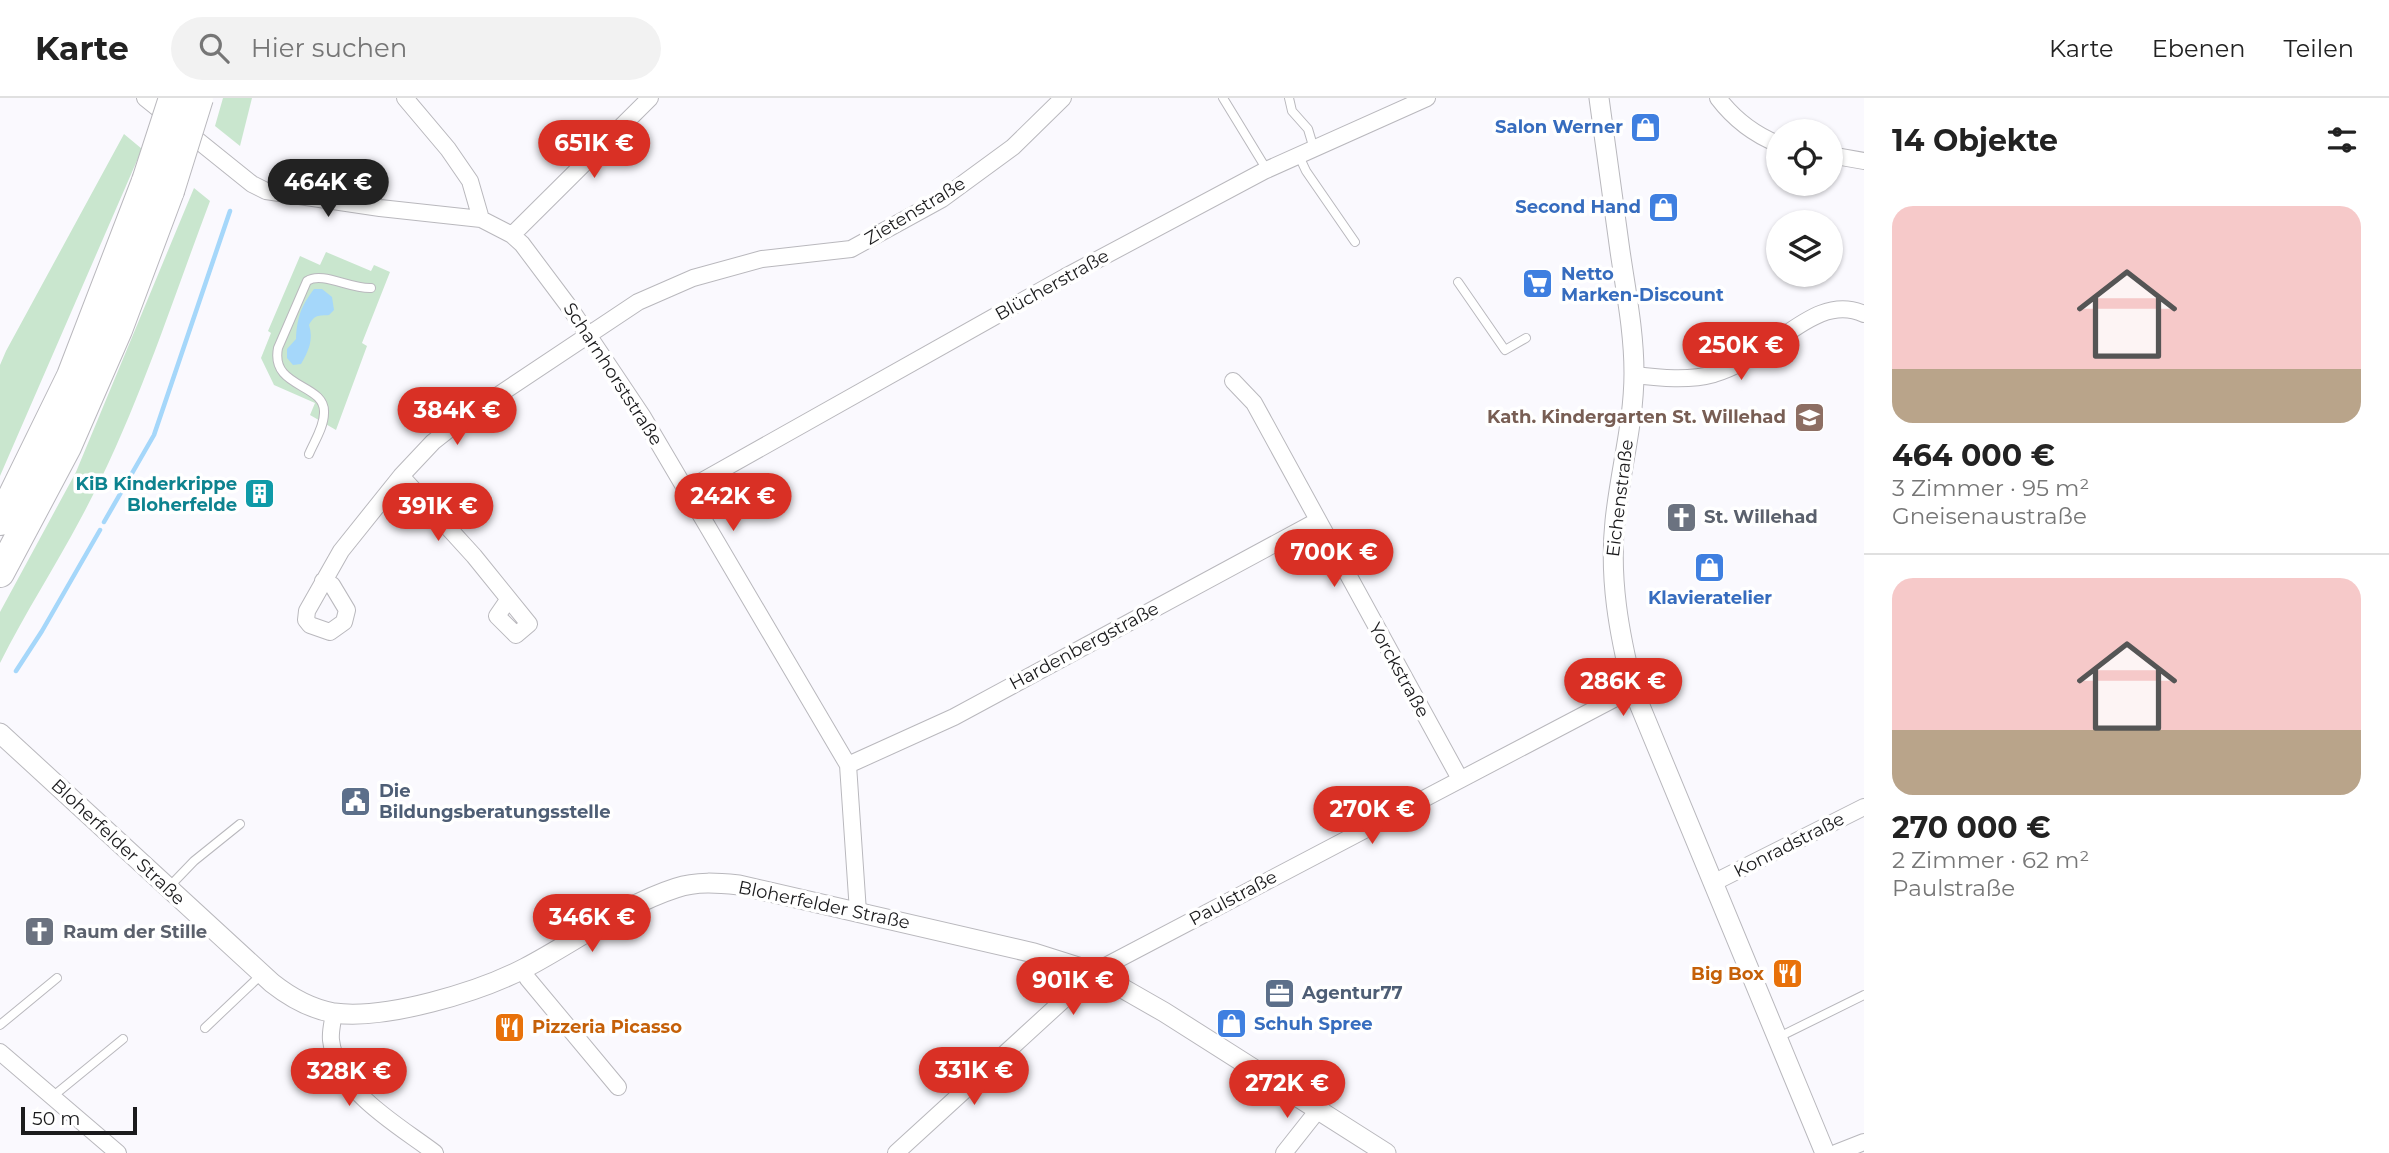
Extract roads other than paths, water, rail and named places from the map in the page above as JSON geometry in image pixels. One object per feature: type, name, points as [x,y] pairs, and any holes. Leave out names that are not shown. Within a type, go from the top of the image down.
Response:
[{"type":"highway","points":[[0,573],[72,436],[118,330],[158,186],[173,98]]},
{"type":"highway","points":[[0,521],[71,376],[199,98]]},
{"type":"street","points":[[145,98],[252,184],[266,191],[380,208],[481,219],[470,181],[448,149],[405,98]]},
{"type":"street","points":[[512,235],[650,98]]},
{"type":"street","name":"Zietenstraße","points":[[323,580],[341,551],[401,475],[433,442],[587,334],[638,302],[693,278],[762,259],[851,249],[942,198],[1013,147],[1063,98]]},
{"type":"street","name":"Blücherstraße","points":[[686,490],[1065,277],[1267,170],[1427,98]]},
{"type":"street","name":"Eichenstraße","points":[[1599,98],[1633,335],[1632,409],[1615,520],[1612,561],[1615,603],[1633,689],[1825,1153]]},
{"type":"street","points":[[1718,98],[1748,129],[1766,138]]},
{"type":"street","points":[[1843,157],[1864,161]]},
{"type":"street","name":"Scharnhorststraße","points":[[481,219],[512,235],[522,244],[643,416],[848,765],[858,912]]},
{"type":"street","points":[[1634,375],[1688,378],[1714,374],[1747,359],[1807,319],[1832,310],[1864,314]]},
{"type":"street","name":"Yorckstraße","points":[[1233,381],[1254,403],[1460,779]]},
{"type":"street","points":[[401,475],[474,556],[508,600]]},
{"type":"street","name":"Hardenbergstraße","points":[[848,765],[954,717],[1318,521]]},
{"type":"street","name":"Paulstraße","points":[[897,1153],[1094,972],[1633,689]]},
{"type":"street","name":"Bloherfelder Straße","points":[[0,733],[262,974],[287,995],[304,1004],[334,1013],[359,1013],[421,1004],[477,988],[522,970],[643,902],[677,888],[702,882],[739,885],[1034,953],[1094,972],[1164,1012],[1386,1153]]},
{"type":"street","name":"Konradstraße","points":[[1713,883],[1864,807]]},
{"type":"street","points":[[522,970],[618,1087]]},
{"type":"street","points":[[334,1013],[330,1038],[342,1072],[370,1103],[435,1153]]},
{"type":"street","points":[[0,1052],[118,1153]]},
{"type":"street","points":[[1284,1153],[1318,1110]]},
{"type":"street","points":[[1836,1153],[1864,1142]]},
{"type":"lane","points":[[1223,98],[1267,170]]},
{"type":"lane","points":[[1289,98],[1292,111],[1308,129],[1306,171],[1355,242]]},
{"type":"lane","points":[[309,454],[324,420],[323,403],[283,374],[276,357],[278,348],[307,281],[314,276],[358,289],[371,288]]},
{"type":"lane","points":[[1458,282],[1505,350],[1526,338]]},
{"type":"lane","points":[[168,888],[194,861],[240,824]]},
{"type":"lane","points":[[205,1028],[262,974]]},
{"type":"lane","points":[[0,1025],[57,978]]},
{"type":"lane","points":[[1777,1038],[1864,995]]},
{"type":"lane","points":[[52,1097],[123,1039]]},
{"type":"water","points":[[314,289],[322,289],[332,297],[334,310],[329,315],[317,316],[311,321],[308,350],[301,364],[293,365],[287,358],[287,349],[296,339],[300,312]]},
{"type":"waterway","points":[[104,522],[154,435],[230,211]]},
{"type":"waterway","points":[[16,671],[100,530]]},
{"type":"place","name":"Salon Werner","points":[[1646,127]]},
{"type":"place","name":"Second Hand","points":[[1664,207]]},
{"type":"place","name":"Netto Marken-Discount","points":[[1538,284]]},
{"type":"place","name":"Kath. Kindergarten St. Willehad","points":[[1809,417]]},
{"type":"place","name":"KiB Kinderkrippe Bloherfelde","points":[[260,494]]},
{"type":"place","name":"St. Willehad","points":[[1681,517]]},
{"type":"place","name":"Klavieratelier","points":[[1710,568]]},
{"type":"place","name":"Die Bildungsberatungsstelle","points":[[356,801]]},
{"type":"place","name":"Raum der Stille","points":[[40,932]]},
{"type":"place","name":"Big Box","points":[[1787,974]]},
{"type":"place","name":"Agentur77","points":[[1279,993]]},
{"type":"place","name":"Schuh Spree","points":[[1231,1024]]},
{"type":"place","name":"Pizzeria Picasso","points":[[509,1027]]}]
